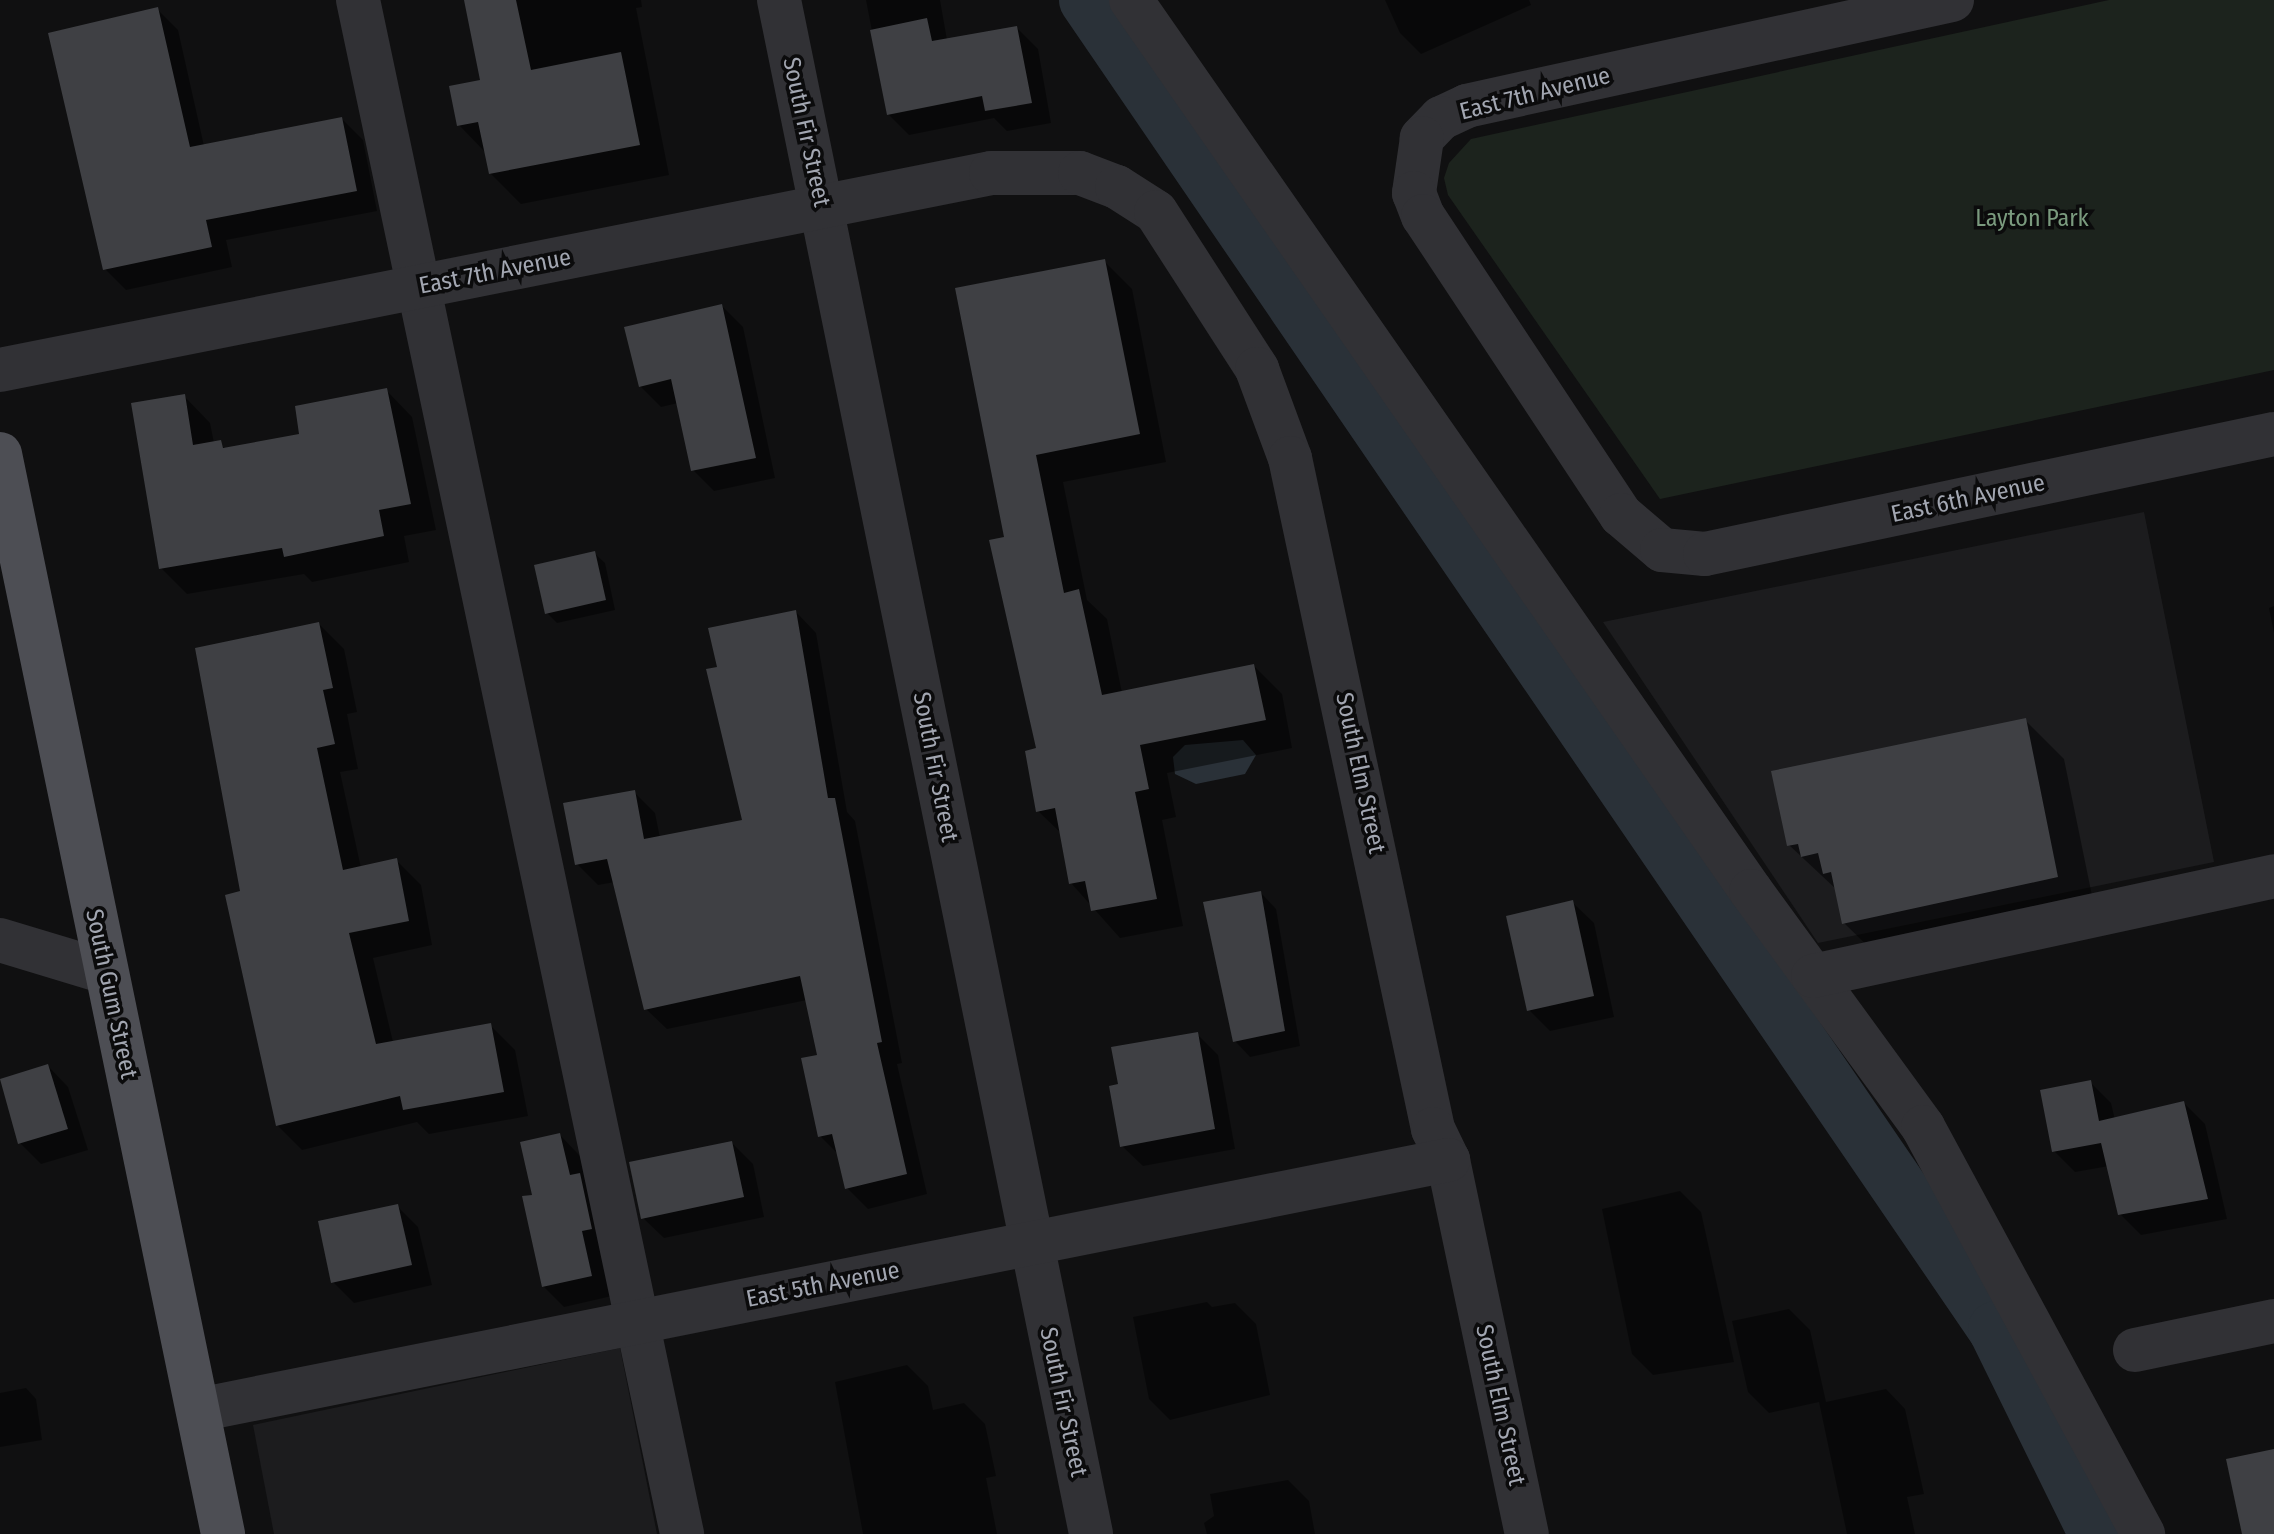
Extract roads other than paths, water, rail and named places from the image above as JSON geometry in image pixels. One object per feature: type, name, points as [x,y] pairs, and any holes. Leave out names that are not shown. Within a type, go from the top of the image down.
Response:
[{"type":"main road","name":"South Gum Street","points":[[0,454],[223,1534]]},
{"type":"street","points":[[358,0],[682,1534]]},
{"type":"street","name":"South Fir Street","points":[[779,0],[1091,1534]]},
{"type":"street","points":[[1131,0],[1813,976],[1923,1127],[2143,1534]]},
{"type":"street","name":"East 7th Avenue","points":[[1662,550],[1621,515],[1423,216],[1414,193],[1422,138],[1441,118],[1467,106],[1952,0]]},
{"type":"street","name":"East 7th Avenue","points":[[0,370],[991,173]]},
{"type":"street","name":"South Elm Street","points":[[991,173],[1080,173],[1117,187],[1156,212],[1257,369],[1290,458],[1433,1129],[1448,1160],[1527,1534]]},
{"type":"street","name":"East 6th Avenue","points":[[1662,550],[1705,554],[2274,434]]},
{"type":"street","points":[[1813,976],[2274,876]]},
{"type":"street","points":[[0,940],[106,972]]},
{"type":"street","name":"East 5th Avenue","points":[[198,1410],[1448,1160]]},
{"type":"street","points":[[2135,1350],[2274,1321]]},
{"type":"waterway","points":[[1087,0],[1996,1329],[2097,1534]]},
{"type":"park label","name":"Layton Park","points":[[2032,219]]}]
